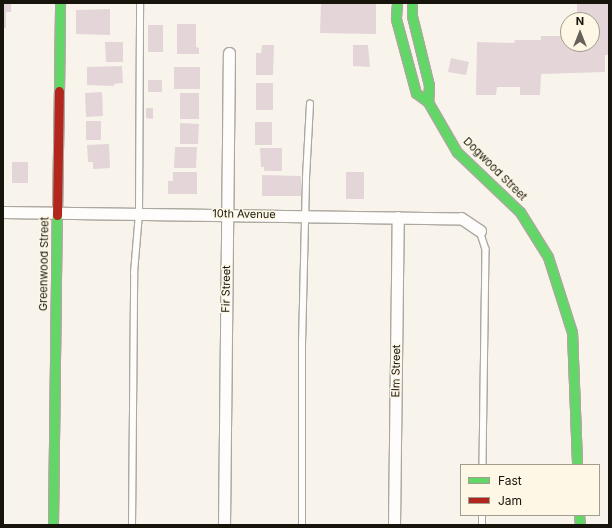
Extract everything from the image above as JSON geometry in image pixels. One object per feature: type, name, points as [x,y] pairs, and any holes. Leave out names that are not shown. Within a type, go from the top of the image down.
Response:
[{"type":"main road","name":"Greenwood Street","points":[[53,525],[60,3]]},
{"type":"main road","name":"Dogwood Street","points":[[397,3],[396,19],[416,93],[428,102],[457,152],[520,212],[548,257],[572,332],[577,464]]},
{"type":"main road","points":[[412,3],[412,16],[429,86],[428,102]]},
{"type":"street","name":"Fir Street","points":[[224,525],[229,53]]},
{"type":"street","name":"10th Avenue","points":[[3,212],[461,218],[480,231]]},
{"type":"street","name":"Elm Street","points":[[394,525],[398,217]]},
{"type":"lane","points":[[132,525],[134,273],[140,213],[140,3]]},
{"type":"lane","points":[[302,525],[301,416],[305,215],[310,104]]},
{"type":"lane","points":[[480,231],[486,249],[483,464]]},
{"type":"building","points":[[3,3],[11,3],[11,12],[6,12],[6,28],[3,28]]},
{"type":"building","points":[[321,3],[376,3],[376,34],[320,33]]},
{"type":"building","points":[[577,3],[609,3],[609,55],[605,55],[605,72],[541,74],[540,95],[520,95],[520,87],[497,87],[496,95],[476,95],[477,42],[514,43],[515,40],[541,40],[541,36],[560,36],[560,52],[600,52],[600,12],[577,12]]},
{"type":"building","points":[[110,9],[110,35],[76,34],[76,10]]},
{"type":"building","points":[[177,24],[196,24],[196,47],[199,48],[199,54],[177,54]]},
{"type":"building","points":[[148,25],[163,25],[163,52],[148,52]]},
{"type":"building","points":[[105,42],[123,42],[123,62],[106,62]]},
{"type":"building","points":[[262,45],[274,45],[273,75],[256,75],[256,53],[261,53]]},
{"type":"building","points":[[353,45],[368,45],[370,67],[353,66]]},
{"type":"building","points":[[451,58],[469,62],[466,75],[448,72]]},
{"type":"building","points":[[122,66],[123,83],[114,84],[114,86],[87,85],[87,67]]},
{"type":"building","points":[[174,67],[200,67],[200,89],[174,89]]},
{"type":"building","points":[[148,80],[162,80],[162,92],[148,92]]},
{"type":"building","points":[[256,83],[273,83],[273,110],[256,110]]},
{"type":"building","points":[[102,92],[103,116],[86,117],[85,93]]},
{"type":"building","points":[[180,93],[199,93],[199,119],[180,119]]},
{"type":"building","points":[[146,108],[153,108],[153,119],[146,118]]},
{"type":"building","points":[[86,121],[101,121],[101,140],[86,140]]},
{"type":"building","points":[[255,122],[272,122],[272,145],[255,145]]},
{"type":"building","points":[[180,123],[199,124],[198,144],[180,144]]},
{"type":"building","points":[[109,144],[110,168],[93,169],[93,162],[88,162],[87,145]]},
{"type":"building","points":[[175,147],[197,147],[196,168],[174,168]]},
{"type":"building","points":[[260,148],[282,148],[282,171],[264,171],[264,167],[261,167]]},
{"type":"building","points":[[12,162],[28,162],[28,183],[12,183]]},
{"type":"building","points":[[173,172],[197,172],[197,194],[168,194],[168,181],[173,181]]},
{"type":"building","points":[[346,172],[364,172],[364,199],[346,199]]},
{"type":"building","points":[[262,175],[301,176],[301,196],[262,196]]},
{"type":"traffic: fast","points":[[59,91],[60,3]]},
{"type":"traffic: fast","points":[[397,3],[396,19],[416,93],[428,102],[457,152],[520,212],[548,257],[572,332],[577,464]]},
{"type":"traffic: fast","points":[[412,3],[412,16],[429,85],[428,102]]},
{"type":"traffic: fast","points":[[53,525],[57,215]]},
{"type":"traffic: fast","points":[[579,516],[580,525]]},
{"type":"traffic: jam","points":[[57,215],[59,91]]}]
